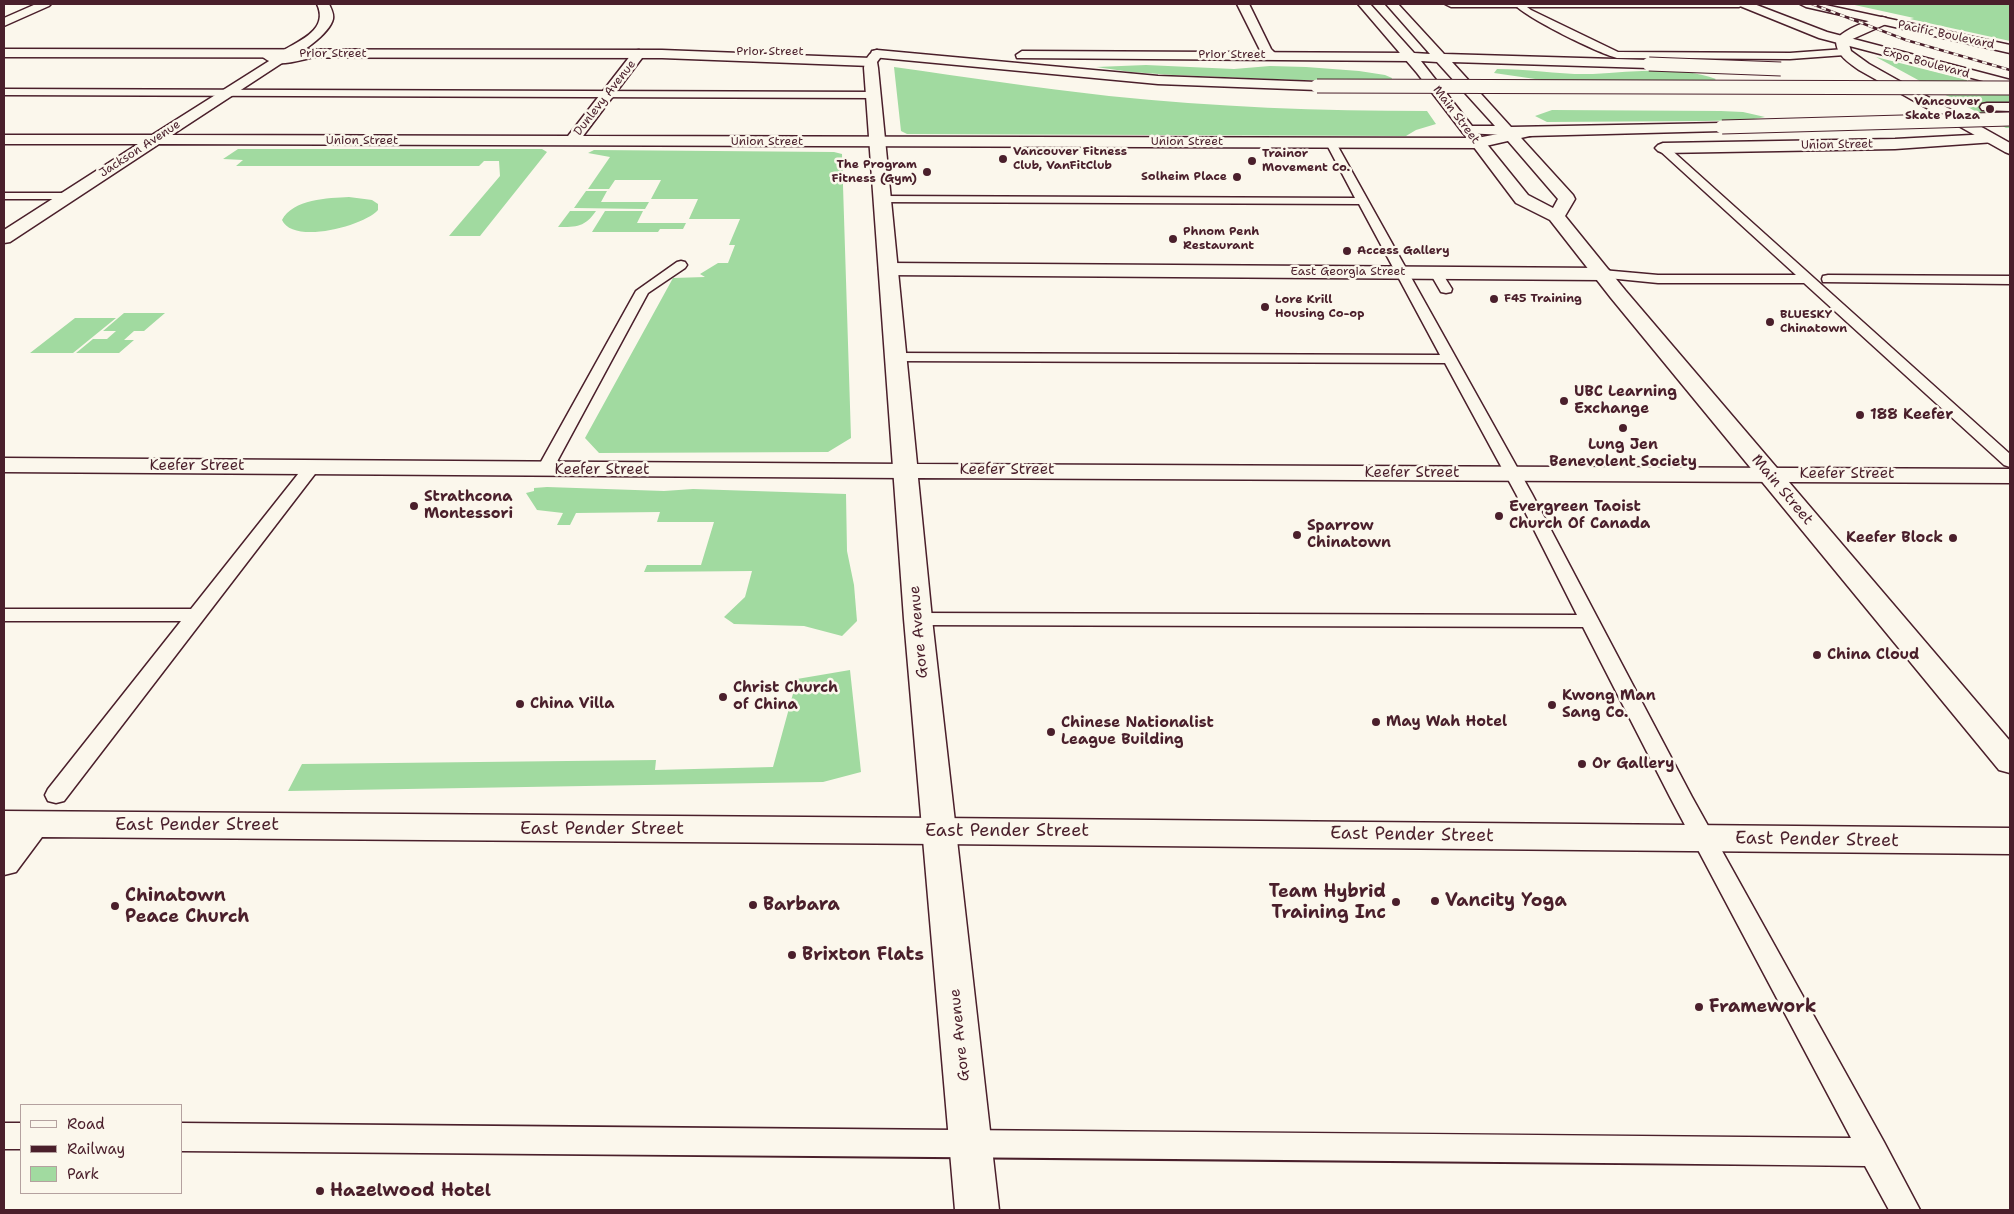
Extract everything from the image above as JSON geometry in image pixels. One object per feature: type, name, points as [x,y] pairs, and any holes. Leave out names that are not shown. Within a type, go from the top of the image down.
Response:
[{"type":"street","points":[[5,20],[45,4]]},
{"type":"street","name":"Jackson Avenue","points":[[4,238],[225,94],[277,56],[314,36],[326,24],[328,14],[323,4]]},
{"type":"street","points":[[1243,4],[1266,50],[1271,55],[1422,70]]},
{"type":"street","name":"Main Street","points":[[1364,4],[1422,70],[1522,199],[1556,216],[1602,274],[2010,762]]},
{"type":"street","name":"Main Street","points":[[1392,4],[1566,199],[1556,216]]},
{"type":"street","points":[[1451,4],[1739,4]]},
{"type":"street","name":"Expo Boulevard","points":[[1744,4],[1822,35],[1844,46],[2010,84]]},
{"type":"street","name":"Pacific Boulevard","points":[[1806,4],[2010,49]]},
{"type":"street","points":[[1882,21],[1848,35],[1844,46],[1864,67],[2010,149]]},
{"type":"street","points":[[4,53],[277,56]]},
{"type":"street","name":"Prior Street","points":[[277,56],[309,54],[662,54],[874,58]]},
{"type":"street","name":"Dunlevy Avenue","points":[[571,142],[639,54]]},
{"type":"street","name":"Prior Street","points":[[1022,55],[1410,57],[1794,70]]},
{"type":"street","points":[[874,58],[1054,84]]},
{"type":"street","points":[[874,58],[1158,80],[1318,86],[2010,88]]},
{"type":"street","name":"Gore Avenue","points":[[874,58],[877,141],[918,619],[977,1210]]},
{"type":"street","points":[[1843,72],[2010,79]]},
{"type":"street","points":[[1434,104],[1502,105]]},
{"type":"street","points":[[1907,107],[2010,107]]},
{"type":"street","name":"Union Street","points":[[4,139],[1331,143],[1531,132],[2010,119]]},
{"type":"street","name":"Union Street","points":[[1663,148],[1886,144],[2010,138]]},
{"type":"street","name":"East Georgia Street","points":[[888,269],[1602,274]]},
{"type":"street","name":"Keefer Street","points":[[4,465],[2010,476]]},
{"type":"street","points":[[4,862],[18,825]]},
{"type":"street","name":"East Pender Street","points":[[18,825],[2010,841]]},
{"type":"lane","points":[[1518,4],[1528,12],[1613,54],[1790,56],[1864,67]]},
{"type":"lane","points":[[1790,56],[1844,46]]},
{"type":"lane","points":[[4,92],[874,96]]},
{"type":"lane","points":[[1331,143],[1512,473],[1704,838],[1905,1210]]},
{"type":"lane","points":[[1663,148],[2010,462]]},
{"type":"lane","points":[[4,196],[70,196]]},
{"type":"lane","points":[[882,199],[1363,201]]},
{"type":"lane","points":[[546,469],[643,291],[681,265]]},
{"type":"lane","points":[[1436,273],[1446,289]]},
{"type":"lane","name":"East Georgia Street","points":[[1602,274],[1658,279],[1808,279]]},
{"type":"lane","points":[[1828,280],[2010,280]]},
{"type":"lane","points":[[896,357],[1449,359]]},
{"type":"lane","points":[[56,795],[312,467]]},
{"type":"lane","points":[[4,615],[196,615]]},
{"type":"lane","points":[[918,619],[1591,621]]},
{"type":"lane","points":[[4,1136],[20,1136]]},
{"type":"lane","points":[[182,1137],[1874,1152]]},
{"type":"green space","points":[[1850,4],[2010,4],[2010,41],[1910,19],[1914,18]]},
{"type":"green space","name":"Vancouver Skate Plaza","points":[[1876,57],[2010,91],[2010,128],[2006,128]]},
{"type":"green space","points":[[1146,65],[1234,69],[1270,66],[1306,67],[1359,71],[1392,78],[1391,81],[1298,80],[1173,75],[1096,67]]},
{"type":"green space","points":[[894,67],[1055,90],[1148,100],[1268,108],[1427,111],[1436,124],[1416,130],[1406,136],[907,134],[901,131]]},
{"type":"green space","points":[[1497,69],[1581,74],[1671,71],[1686,72],[1716,79],[1712,82],[1549,81],[1494,73]]},
{"type":"green space","points":[[1552,110],[1721,111],[1743,112],[1765,117],[1748,120],[1705,121],[1547,122],[1535,116]]},
{"type":"green space","points":[[238,149],[542,149],[547,152],[480,236],[449,236],[500,176],[499,161],[484,161],[479,166],[236,166],[243,160],[223,159]]},
{"type":"green space","points":[[594,150],[834,152],[842,154],[851,438],[828,452],[599,453],[585,438],[673,278],[705,277],[700,274],[718,263],[728,263],[735,245],[729,245],[740,219],[689,219],[698,199],[651,199],[661,180],[615,180],[609,189],[588,189],[610,157],[588,153]]},
{"type":"green space","points":[[586,191],[607,191],[601,202],[649,202],[645,209],[574,208]]},
{"type":"green space","points":[[349,197],[372,200],[378,204],[378,210],[359,222],[344,227],[314,232],[300,231],[289,227],[282,220],[287,213],[302,204],[321,199]]},
{"type":"green space","points":[[570,211],[596,211],[588,220],[580,225],[558,227]]},
{"type":"green space","points":[[605,211],[643,211],[637,223],[686,223],[683,229],[660,229],[658,232],[592,232]]},
{"type":"green space","points":[[124,313],[165,313],[144,331],[134,331],[124,340],[134,340],[119,353],[76,353],[93,339],[107,339],[116,331],[103,331]]},
{"type":"green space","points":[[75,318],[116,318],[73,353],[30,353]]},
{"type":"green space","points":[[534,488],[846,494],[847,551],[854,585],[857,621],[842,636],[804,626],[734,624],[724,617],[745,597],[752,571],[644,572],[647,565],[701,565],[714,522],[657,522],[660,512],[576,513],[570,525],[557,525],[563,513],[537,510],[526,493],[534,491]]},
{"type":"green space","points":[[850,670],[861,772],[823,782],[288,791],[302,764],[656,760],[655,770],[773,767],[797,679]]},
{"type":"railway","points":[[1812,4],[1906,40],[2010,70]]},
{"type":"place","name":"Vancouver Skate Plaza","points":[[1990,109]]},
{"type":"place","name":"Vancouver Fitness Club, VanFitClub","points":[[1003,159]]},
{"type":"place","name":"Trainor Movement Co.","points":[[1252,161]]},
{"type":"place","name":"The Program Fitness (Gym)","points":[[927,172]]},
{"type":"place","name":"Solheim Place","points":[[1237,177]]},
{"type":"place","name":"Phnom Penh Restaurant","points":[[1173,239]]},
{"type":"place","name":"Access Gallery","points":[[1347,251]]},
{"type":"place","name":"F45 Training","points":[[1494,299]]},
{"type":"place","name":"Lore Krill Housing Co-op","points":[[1265,307]]},
{"type":"place","name":"BLUESKY Chinatown","points":[[1770,322]]},
{"type":"place","name":"UBC Learning Exchange","points":[[1564,401]]},
{"type":"place","name":"188 Keefer","points":[[1860,415]]},
{"type":"place","name":"Lung Jen Benevolent Society","points":[[1623,428]]},
{"type":"place","name":"Strathcona Montessori","points":[[414,506]]},
{"type":"place","name":"Evergreen Taoist Church Of Canada","points":[[1499,516]]},
{"type":"place","name":"Sparrow Chinatown","points":[[1297,535]]},
{"type":"place","name":"Keefer Block","points":[[1953,538]]},
{"type":"place","name":"China Cloud","points":[[1817,655]]},
{"type":"place","name":"Christ Church of China","points":[[723,697]]},
{"type":"place","name":"China Villa","points":[[520,704]]},
{"type":"place","name":"Kwong Man Sang Co.","points":[[1552,705]]},
{"type":"place","name":"May Wah Hotel","points":[[1376,722]]},
{"type":"place","name":"Chinese Nationalist League Building","points":[[1051,732]]},
{"type":"place","name":"Or Gallery","points":[[1582,764]]},
{"type":"place","name":"Vancity Yoga","points":[[1435,901]]},
{"type":"place","name":"Team Hybrid Training Inc","points":[[1396,902]]},
{"type":"place","name":"Barbara","points":[[753,905]]},
{"type":"place","name":"Chinatown Peace Church","points":[[115,906]]},
{"type":"place","name":"Brixton Flats","points":[[792,955]]},
{"type":"place","name":"Framework","points":[[1699,1007]]},
{"type":"place","name":"Hazelwood Hotel","points":[[320,1191]]}]
